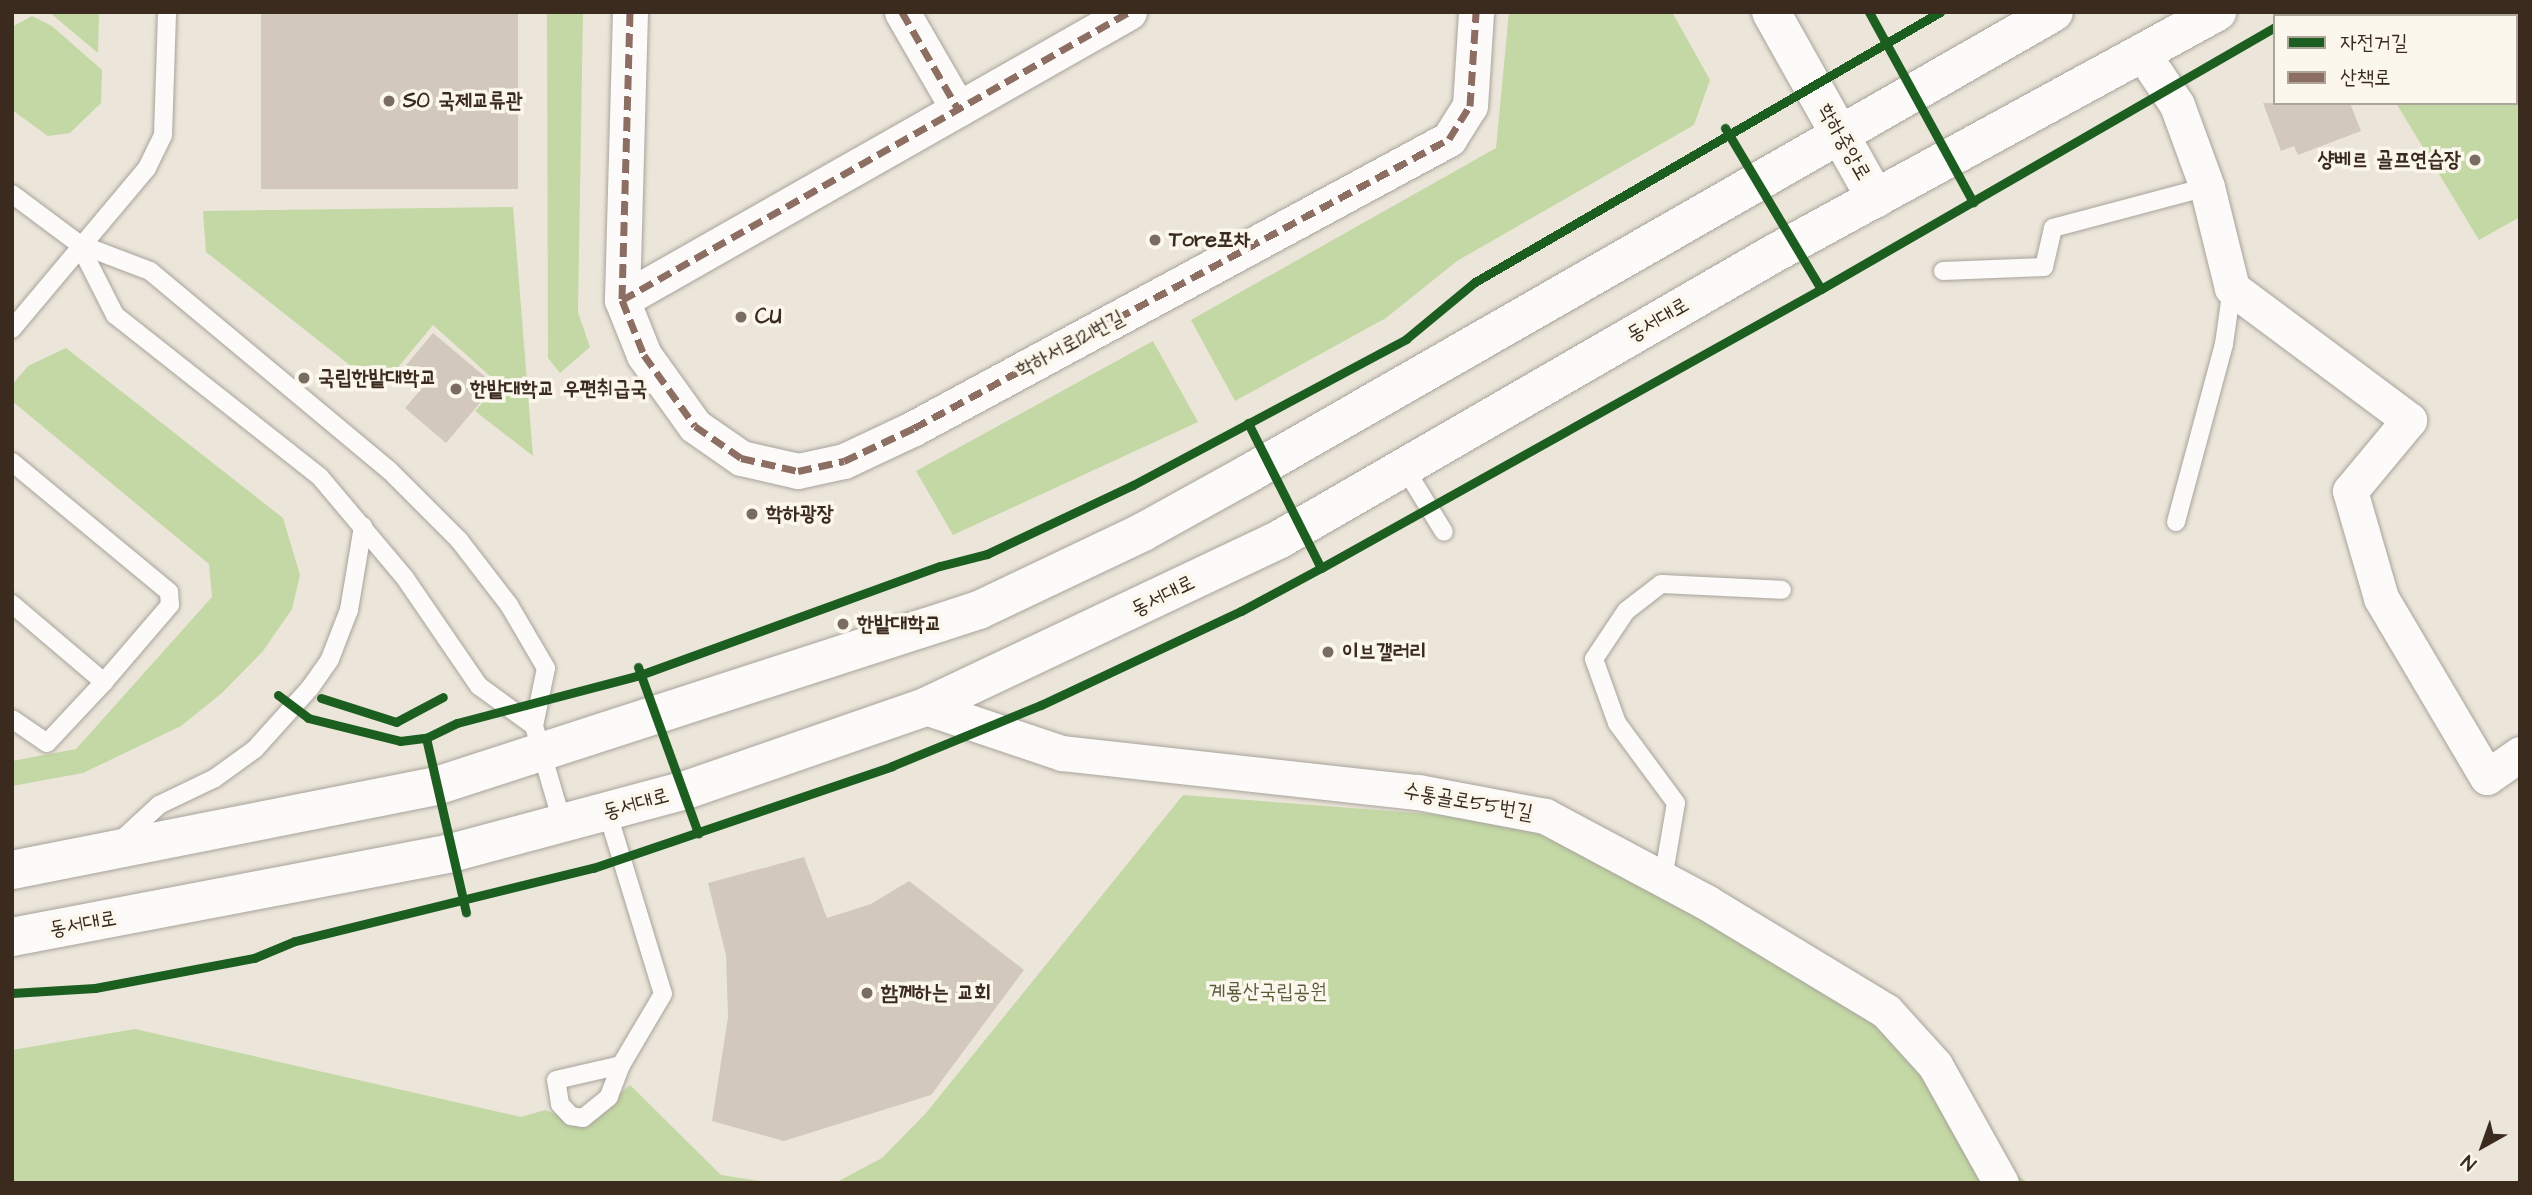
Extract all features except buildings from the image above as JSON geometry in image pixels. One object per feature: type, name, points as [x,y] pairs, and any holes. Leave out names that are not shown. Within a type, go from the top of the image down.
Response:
[{"type":"street","name":"학하서로121번길","points":[[630,12],[622,300],[644,355],[695,426],[741,458],[798,471],[844,461],[1449,139],[1470,106],[1476,12]]},
{"type":"street","points":[[902,12],[958,109]]},
{"type":"street","points":[[622,300],[1129,12]]},
{"type":"street","name":"학하중앙로","points":[[1771,12],[1876,199]]},
{"type":"street","points":[[12,870],[409,793],[538,740],[979,610],[1143,532],[2053,12]]},
{"type":"street","name":"동서대로","points":[[12,937],[423,859],[563,825],[682,791],[925,707],[1280,539],[1876,199],[2217,12]]},
{"type":"street","points":[[2143,54],[2177,105],[2207,187],[2232,289],[2409,420],[2350,491],[2381,598],[2487,778],[2520,754]]},
{"type":"street","name":"수통골로55번길","points":[[925,707],[1062,753],[1418,792],[1545,816],[1663,879],[1886,1011],[1935,1065],[2001,1183]]},
{"type":"lane","points":[[12,329],[79,244],[133,188],[163,135],[167,12]]},
{"type":"lane","points":[[1944,271],[2044,267],[2053,228],[2207,187]]},
{"type":"lane","points":[[12,194],[79,244],[150,271],[390,471],[459,540],[509,606],[546,668],[538,740],[563,825]]},
{"type":"lane","points":[[79,244],[115,315],[320,478],[405,578],[479,686],[538,740]]},
{"type":"lane","points":[[2176,522],[2224,344],[2232,289]]},
{"type":"lane","points":[[12,462],[169,592],[170,605],[47,743],[12,719]]},
{"type":"lane","points":[[1404,467],[1444,532]]},
{"type":"lane","points":[[109,852],[159,805],[215,778],[255,750],[310,688],[330,659],[349,610],[363,526]]},
{"type":"lane","points":[[1663,879],[1676,803],[1617,723],[1594,659],[1626,611],[1661,584],[1782,590]]},
{"type":"lane","points":[[12,604],[104,682]]},
{"type":"lane","points":[[607,811],[663,994],[621,1065]]},
{"type":"green space","points":[[49,12],[99,12],[98,53]]},
{"type":"green space","points":[[547,12],[583,12],[578,312],[590,347],[560,373],[548,358]]},
{"type":"green space","points":[[1509,12],[1672,12],[1710,80],[1694,125],[1457,261],[1386,318],[1235,401],[1191,320],[1496,148]]},
{"type":"green space","name":"샹베르 골프연습장","points":[[2520,12],[2520,217],[2479,240],[2397,105],[2518,105],[2518,14],[2494,14]]},
{"type":"green space","points":[[32,16],[52,26],[102,70],[101,103],[70,133],[48,136],[12,110],[12,27]]},
{"type":"green space","points":[[513,207],[533,456],[475,411],[499,384],[433,325],[380,389],[206,252],[203,211]]},
{"type":"green space","points":[[1153,341],[1198,422],[953,535],[916,471]]},
{"type":"green space","points":[[66,348],[283,518],[300,575],[292,609],[263,651],[222,693],[181,726],[83,773],[12,786],[12,761],[76,749],[212,597],[209,564],[12,401],[12,385],[28,366]]},
{"type":"green space","name":"계룡산국립공원","points":[[1183,795],[1455,816],[1542,831],[1608,862],[1878,1019],[1930,1076],[1966,1144],[2029,1183],[835,1183],[882,1158],[926,1113]]},
{"type":"green space","points":[[135,1029],[521,1117],[545,1110],[582,1125],[630,1085],[721,1175],[773,1183],[12,1183],[12,1050]]},
{"type":"marked path","points":[[630,12],[622,300],[644,355],[695,426],[741,458],[798,471],[844,461],[914,428],[1449,139],[1470,106],[1476,12]]},
{"type":"marked path","points":[[902,12],[958,109]]},
{"type":"marked path","points":[[622,300],[1129,12]]},
{"type":"cycle path","points":[[1869,12],[1973,202]]},
{"type":"cycle path","points":[[278,695],[308,718],[400,741],[426,738],[457,723],[640,675],[940,566],[987,554],[1133,485],[1406,339],[1475,282],[1940,12]]},
{"type":"cycle path","points":[[12,993],[95,988],[254,958],[295,941],[593,868],[892,766],[1041,705],[1241,611],[1321,568],[1821,289],[2273,28]]},
{"type":"cycle path","points":[[1725,128],[1821,289]]},
{"type":"cycle path","points":[[1248,423],[1321,568]]},
{"type":"cycle path","points":[[638,667],[698,833]]},
{"type":"cycle path","points":[[321,698],[396,722],[443,697]]},
{"type":"cycle path","points":[[426,738],[466,912]]},
{"type":"place","name":"S0 국제교류관","points":[[389,101]]},
{"type":"place","name":"샹베르 골프연습장","points":[[2475,160]]},
{"type":"place","name":"Tore포차","points":[[1155,240]]},
{"type":"place","name":"CU","points":[[741,317]]},
{"type":"place","name":"국립한밭대학교","points":[[304,378]]},
{"type":"place","name":"한밭대학교 우편취급국","points":[[456,389]]},
{"type":"place","name":"학하광장","points":[[752,514]]},
{"type":"place","name":"한밭대학교","points":[[843,624]]},
{"type":"place","name":"이브갤러리","points":[[1328,652]]},
{"type":"place","name":"함께하는 교회","points":[[867,993]]}]
